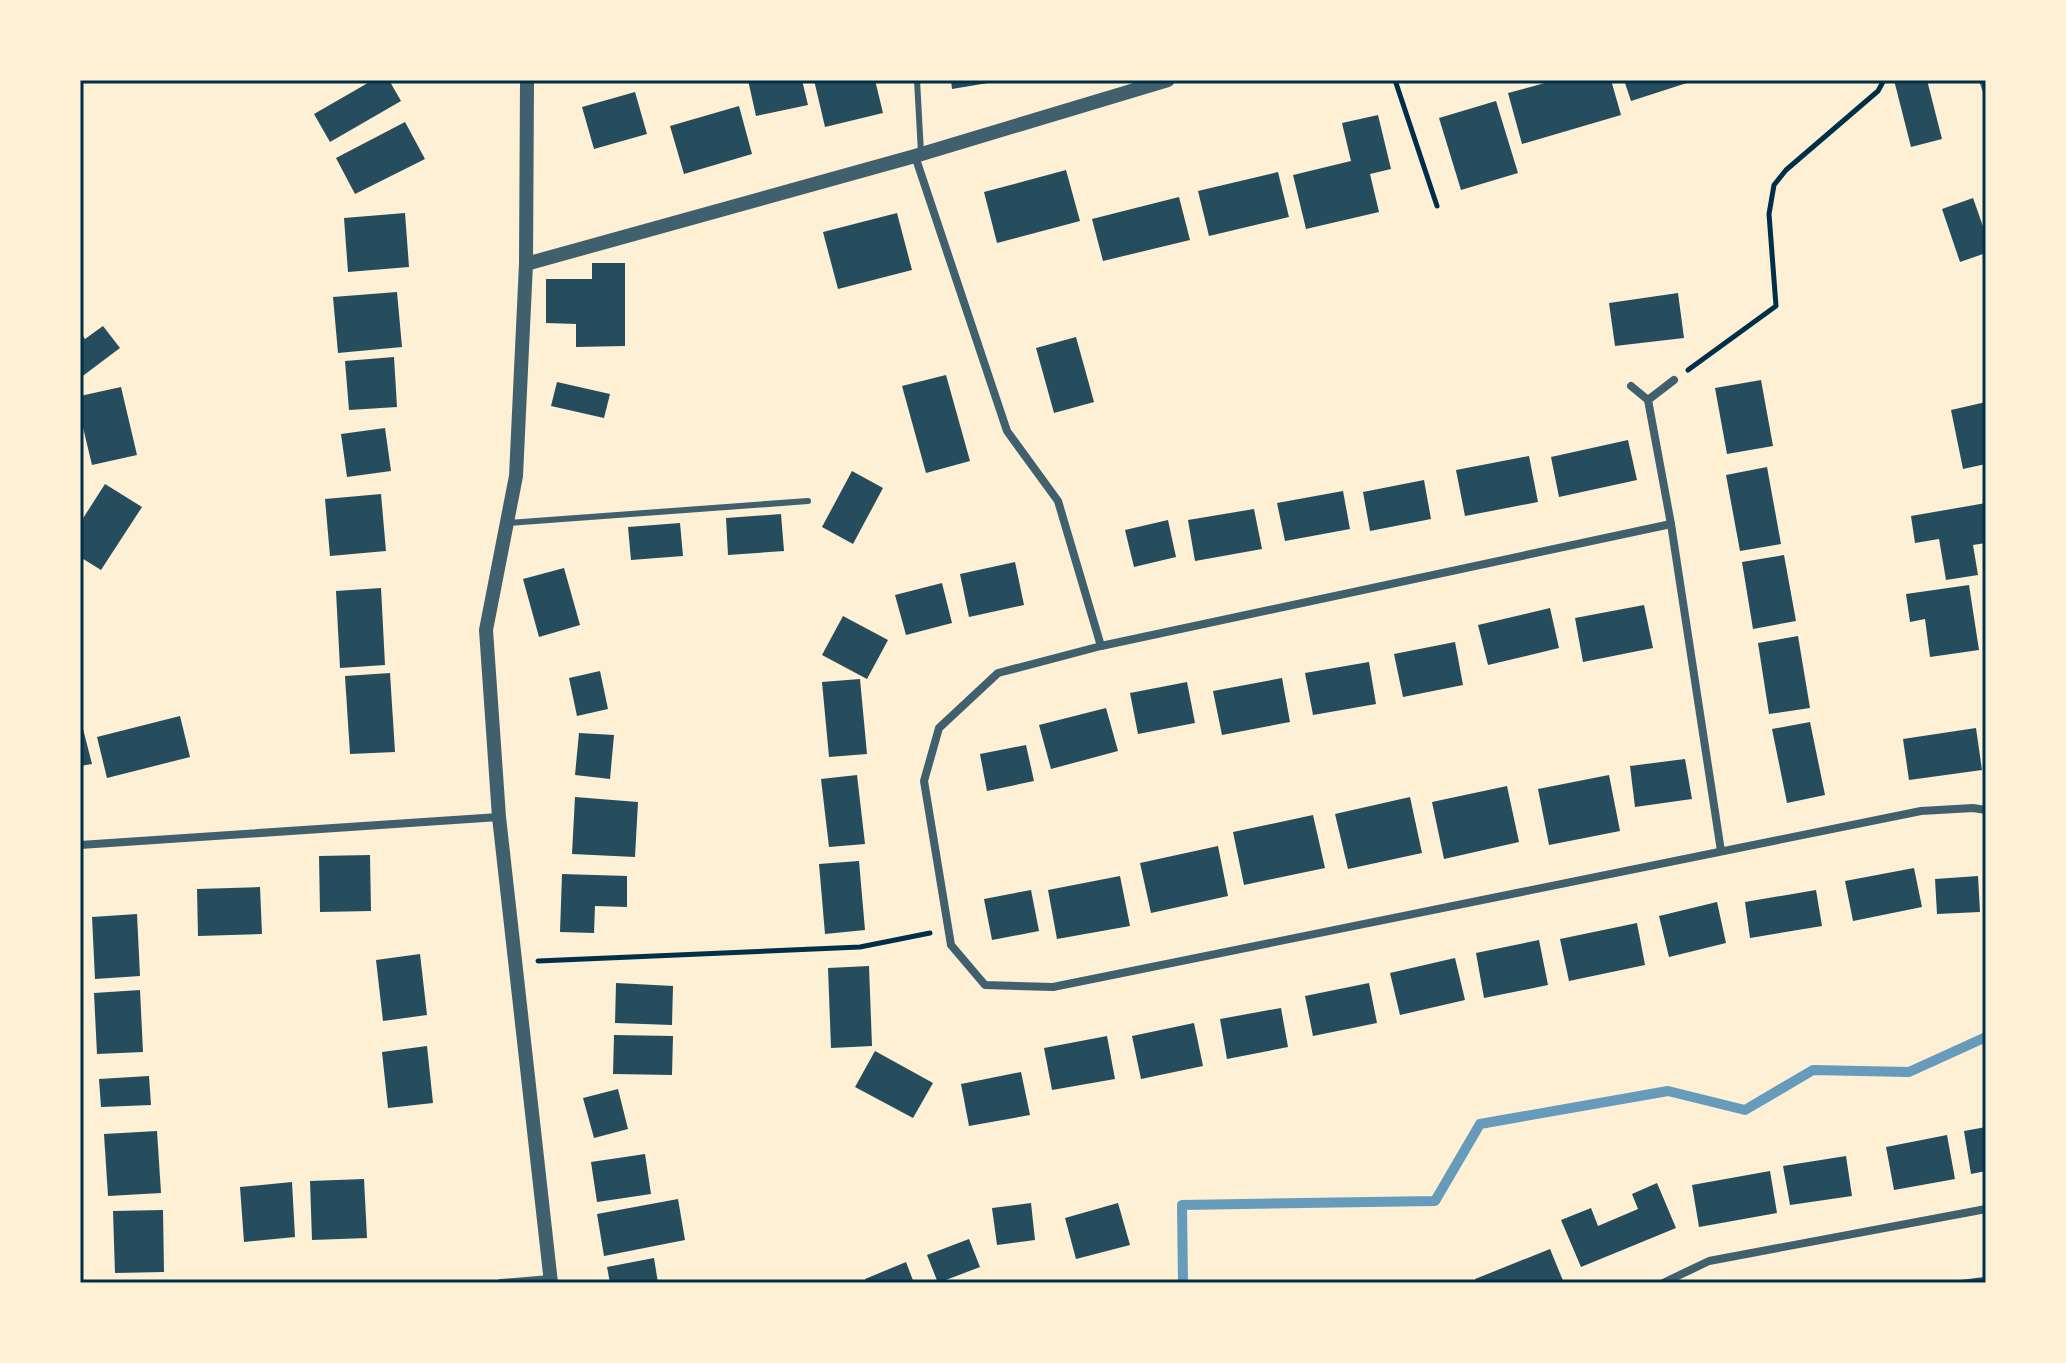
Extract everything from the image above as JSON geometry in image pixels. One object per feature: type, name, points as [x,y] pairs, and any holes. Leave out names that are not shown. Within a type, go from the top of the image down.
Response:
[{"type":"street","points":[[501,1283],[551,1281],[499,817],[486,630],[516,476],[526,264],[527,80]]},
{"type":"street","points":[[526,264],[1168,80]]},
{"type":"street","points":[[1983,80],[1986,89]]},
{"type":"street","points":[[918,154],[1007,431],[1058,501],[1101,646]]},
{"type":"street","points":[[1648,400],[1674,380]]},
{"type":"street","points":[[1631,386],[1648,400],[1671,524],[1721,851]]},
{"type":"street","points":[[1671,524],[1101,646],[998,673],[939,728],[924,781],[946,930],[951,945],[985,985],[1053,987],[1921,811],[1986,810]]},
{"type":"street","points":[[80,845],[499,817]]},
{"type":"street","points":[[1663,1283],[1709,1261],[1986,1209]]},
{"type":"lane","points":[[917,80],[918,154]]},
{"type":"lane","points":[[507,523],[808,501]]},
{"type":"path","points":[[1395,80],[1437,206]]},
{"type":"path","points":[[1674,380],[1776,306],[1769,214],[1774,185],[1786,170],[1878,91],[1884,80]]},
{"type":"path","points":[[517,963],[860,947],[946,930]]},
{"type":"building","points":[[373,80],[389,80],[401,101],[330,142],[314,114]]},
{"type":"building","points":[[748,80],[802,80],[808,105],[756,116]]},
{"type":"building","points":[[814,80],[875,80],[883,113],[825,127]]},
{"type":"building","points":[[951,80],[994,80],[994,82],[952,89]]},
{"type":"building","points":[[1556,80],[1611,80],[1621,115],[1522,144],[1508,93]]},
{"type":"building","points":[[1624,80],[1693,80],[1693,81],[1631,101]]},
{"type":"building","points":[[1894,80],[1927,80],[1942,139],[1911,147]]},
{"type":"building","points":[[635,92],[647,134],[594,149],[582,107]]},
{"type":"building","points":[[1496,101],[1518,173],[1461,190],[1439,118]]},
{"type":"building","points":[[739,106],[752,154],[684,174],[670,126]]},
{"type":"building","points":[[1378,115],[1391,169],[1370,174],[1379,212],[1306,229],[1293,175],[1351,161],[1342,123]]},
{"type":"building","points":[[405,122],[425,159],[355,194],[336,158]]},
{"type":"building","points":[[1066,170],[1080,221],[997,243],[984,192]]},
{"type":"building","points":[[1278,172],[1289,217],[1209,236],[1198,191]]},
{"type":"building","points":[[1179,197],[1190,240],[1103,261],[1092,219]]},
{"type":"building","points":[[1973,198],[1986,235],[1986,253],[1960,262],[1942,209]]},
{"type":"building","points":[[405,213],[409,267],[348,272],[344,218]]},
{"type":"building","points":[[897,213],[912,270],[838,289],[823,232]]},
{"type":"building","points":[[592,263],[625,263],[625,346],[576,347],[576,324],[546,323],[546,279],[592,279]]},
{"type":"building","points":[[397,292],[402,347],[338,353],[333,297]]},
{"type":"building","points":[[1678,293],[1684,338],[1615,346],[1609,303]]},
{"type":"building","points":[[103,326],[120,348],[80,378],[80,332],[85,339]]},
{"type":"building","points":[[1076,337],[1094,402],[1054,413],[1036,348]]},
{"type":"building","points":[[394,357],[397,407],[349,410],[345,361]]},
{"type":"building","points":[[946,375],[970,461],[926,473],[902,386]]},
{"type":"building","points":[[1761,380],[1773,446],[1727,454],[1715,388]]},
{"type":"building","points":[[557,382],[610,394],[604,418],[551,406]]},
{"type":"building","points":[[121,387],[137,455],[92,465],[80,415],[80,396]]},
{"type":"building","points":[[1986,402],[1986,464],[1963,469],[1951,410]]},
{"type":"building","points":[[385,428],[391,471],[347,477],[341,434]]},
{"type":"building","points":[[1628,440],[1637,480],[1559,497],[1551,457]]},
{"type":"building","points":[[1529,456],[1538,502],[1465,516],[1456,470]]},
{"type":"building","points":[[1767,467],[1781,544],[1740,551],[1726,475]]},
{"type":"building","points":[[852,471],[883,488],[853,544],[822,527]]},
{"type":"building","points":[[1424,480],[1431,519],[1370,531],[1363,492]]},
{"type":"building","points":[[105,484],[142,507],[101,570],[80,557],[80,523]]},
{"type":"building","points":[[1343,491],[1350,529],[1285,541],[1277,503]]},
{"type":"building","points":[[381,494],[386,551],[330,556],[325,499]]},
{"type":"building","points":[[1986,503],[1986,543],[1973,545],[1978,575],[1946,580],[1939,539],[1915,543],[1911,516]]},
{"type":"building","points":[[1254,509],[1262,549],[1195,561],[1188,520]]},
{"type":"building","points":[[781,514],[784,551],[728,555],[726,518]]},
{"type":"building","points":[[1168,520],[1176,557],[1134,567],[1125,530]]},
{"type":"building","points":[[680,523],[683,556],[631,560],[628,527]]},
{"type":"building","points":[[1784,555],[1796,621],[1753,629],[1742,562]]},
{"type":"building","points":[[1015,562],[1024,605],[969,617],[960,574]]},
{"type":"building","points":[[564,568],[580,625],[539,637],[523,579]]},
{"type":"building","points":[[942,583],[952,623],[906,635],[895,595]]},
{"type":"building","points":[[1969,585],[1979,650],[1930,657],[1925,619],[1910,622],[1906,594]]},
{"type":"building","points":[[381,588],[385,665],[340,668],[336,591]]},
{"type":"building","points":[[1644,605],[1653,648],[1583,662],[1575,618]]},
{"type":"building","points":[[1550,608],[1559,648],[1488,665],[1478,625]]},
{"type":"building","points":[[843,616],[888,640],[867,679],[822,655]]},
{"type":"building","points":[[1798,636],[1810,708],[1769,714],[1758,643]]},
{"type":"building","points":[[1455,642],[1463,685],[1403,697],[1394,654]]},
{"type":"building","points":[[1369,662],[1376,704],[1313,715],[1305,673]]},
{"type":"building","points":[[600,671],[608,709],[577,716],[569,678]]},
{"type":"building","points":[[390,673],[395,752],[350,754],[345,676]]},
{"type":"building","points":[[1282,678],[1290,722],[1222,735],[1213,691]]},
{"type":"building","points":[[860,679],[867,754],[829,757],[822,682]]},
{"type":"building","points":[[1187,682],[1195,723],[1138,734],[1130,693]]},
{"type":"building","points":[[1106,708],[1118,751],[1051,769],[1039,725]]},
{"type":"building","points":[[180,716],[190,757],[107,778],[97,737]]},
{"type":"building","points":[[80,717],[92,764],[80,766]]},
{"type":"building","points":[[1810,722],[1825,795],[1787,803],[1772,729]]},
{"type":"building","points":[[1976,728],[1982,770],[1909,780],[1903,739]]},
{"type":"building","points":[[579,733],[614,735],[610,779],[575,775]]},
{"type":"building","points":[[1026,745],[1034,781],[987,791],[980,754]]},
{"type":"building","points":[[1685,759],[1692,799],[1635,807],[1630,766]]},
{"type":"building","points":[[857,775],[865,844],[829,847],[821,779]]},
{"type":"building","points":[[1609,775],[1620,831],[1549,845],[1538,789]]},
{"type":"building","points":[[1507,786],[1519,842],[1444,859],[1432,802]]},
{"type":"building","points":[[575,797],[638,802],[635,857],[572,854]]},
{"type":"building","points":[[1410,797],[1422,853],[1348,869],[1335,814]]},
{"type":"building","points":[[1313,815],[1325,868],[1244,885],[1233,832]]},
{"type":"building","points":[[1218,846],[1228,896],[1151,913],[1140,863]]},
{"type":"building","points":[[370,855],[371,911],[320,912],[319,856]]},
{"type":"building","points":[[859,861],[865,930],[825,934],[819,864]]},
{"type":"building","points":[[1914,868],[1922,907],[1853,921],[1845,881]]},
{"type":"building","points":[[562,874],[627,876],[627,907],[595,906],[594,933],[560,932]]},
{"type":"building","points":[[1120,876],[1130,926],[1057,939],[1048,890]]},
{"type":"building","points":[[1978,876],[1980,912],[1937,914],[1935,879]]},
{"type":"building","points":[[260,887],[262,934],[198,936],[197,889]]},
{"type":"building","points":[[1031,890],[1039,931],[992,940],[984,899]]},
{"type":"building","points":[[1816,890],[1822,926],[1750,938],[1745,902]]},
{"type":"building","points":[[1717,902],[1726,943],[1669,957],[1659,916]]},
{"type":"building","points":[[137,914],[140,976],[95,979],[92,917]]},
{"type":"building","points":[[1637,923],[1645,965],[1569,981],[1560,939]]},
{"type":"building","points":[[1539,940],[1548,985],[1484,998],[1476,953]]},
{"type":"building","points":[[420,954],[427,1015],[383,1021],[376,960]]},
{"type":"building","points":[[1455,958],[1465,1000],[1400,1015],[1390,973]]},
{"type":"building","points":[[869,966],[872,1046],[831,1048],[828,968]]},
{"type":"building","points":[[616,983],[673,986],[672,1025],[615,1023]]},
{"type":"building","points":[[1369,983],[1377,1023],[1313,1036],[1305,996]]},
{"type":"building","points":[[140,990],[143,1052],[97,1054],[94,993]]},
{"type":"building","points":[[1281,1008],[1288,1047],[1227,1059],[1220,1019]]},
{"type":"building","points":[[1194,1023],[1203,1066],[1141,1079],[1132,1036]]},
{"type":"building","points":[[614,1035],[673,1036],[672,1075],[613,1074]]},
{"type":"building","points":[[1107,1036],[1115,1079],[1052,1090],[1044,1048]]},
{"type":"building","points":[[427,1046],[433,1103],[388,1108],[382,1052]]},
{"type":"building","points":[[875,1051],[933,1083],[913,1118],[855,1087]]},
{"type":"building","points":[[1021,1072],[1030,1115],[969,1126],[961,1084]]},
{"type":"building","points":[[149,1076],[151,1105],[101,1107],[99,1079]]},
{"type":"building","points":[[618,1089],[628,1129],[594,1138],[583,1098]]},
{"type":"building","points":[[1986,1127],[1986,1171],[1971,1174],[1964,1131]]},
{"type":"building","points":[[157,1131],[161,1193],[108,1196],[104,1134]]},
{"type":"building","points":[[1947,1135],[1955,1179],[1894,1190],[1886,1147]]},
{"type":"building","points":[[645,1154],[651,1194],[597,1202],[591,1162]]},
{"type":"building","points":[[1846,1156],[1852,1196],[1790,1205],[1783,1166]]},
{"type":"building","points":[[1770,1171],[1777,1213],[1699,1227],[1692,1185]]},
{"type":"building","points":[[364,1179],[367,1238],[312,1240],[310,1181]]},
{"type":"building","points":[[292,1182],[295,1237],[244,1242],[240,1187]]},
{"type":"building","points":[[1657,1183],[1676,1228],[1581,1267],[1561,1220],[1591,1208],[1598,1226],[1638,1209],[1632,1194]]},
{"type":"building","points":[[678,1199],[685,1240],[604,1256],[597,1214]]},
{"type":"building","points":[[1031,1203],[1035,1240],[997,1245],[992,1208]]},
{"type":"building","points":[[1118,1203],[1130,1245],[1076,1259],[1065,1218]]},
{"type":"building","points":[[163,1210],[164,1272],[115,1273],[113,1211]]},
{"type":"building","points":[[969,1239],[980,1267],[938,1283],[927,1255]]},
{"type":"building","points":[[1550,1249],[1564,1283],[1477,1283],[1475,1279]]},
{"type":"building","points":[[654,1258],[658,1283],[610,1283],[607,1267]]},
{"type":"building","points":[[906,1262],[914,1283],[867,1283],[865,1279]]},
{"type":"building","points":[[1984,1277],[1985,1283],[1953,1281]]},
{"type":"waterway","points":[[1183,1283],[1182,1205],[1435,1201],[1480,1124],[1668,1091],[1745,1110],[1813,1070],[1909,1072],[1986,1037]]}]
